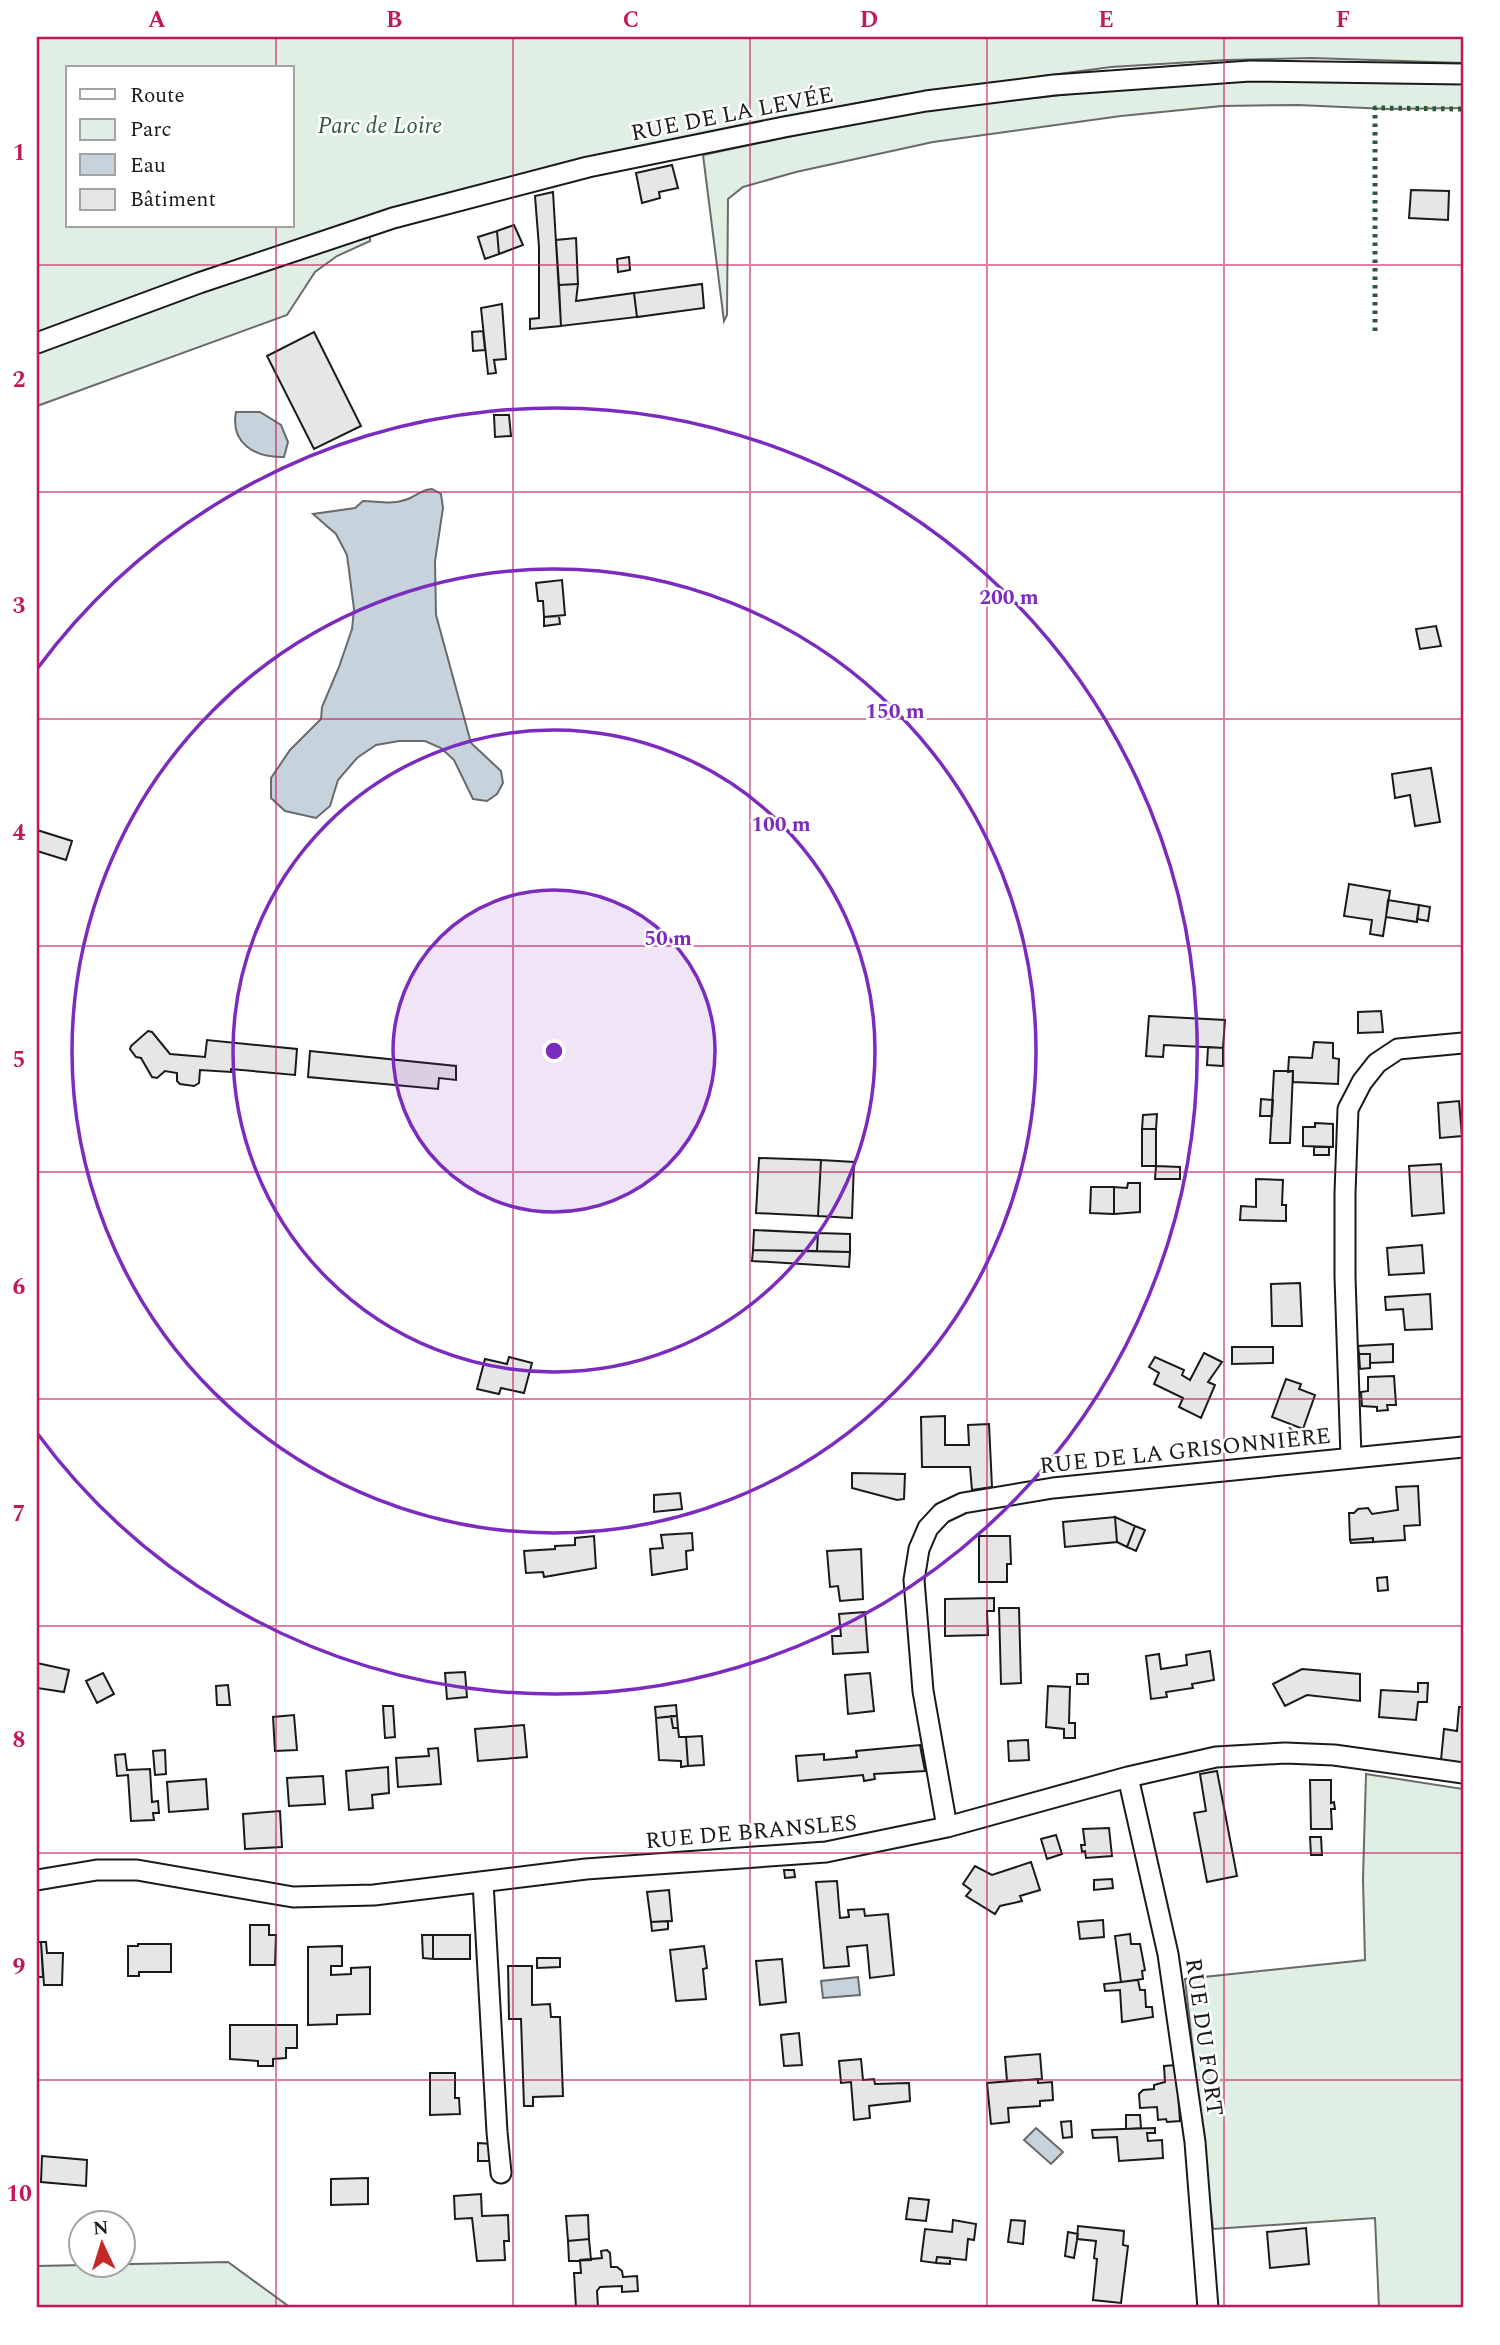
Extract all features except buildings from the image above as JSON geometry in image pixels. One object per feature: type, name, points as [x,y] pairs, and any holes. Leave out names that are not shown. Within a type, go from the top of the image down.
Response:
[{"type":"street","name":"RUE DE LA LEVÉE","points":[[37,343],[200,283],[393,218],[588,167],[784,127],[926,101],[1054,85],[1250,71],[1463,74]]},
{"type":"street","name":"RUE DE LA GRISONNIÈRE","points":[[947,1827],[923,1691],[914,1580],[919,1549],[928,1528],[942,1513],[963,1503],[1053,1488],[1351,1457],[1345,1265],[1348,1109],[1362,1082],[1377,1063],[1398,1049],[1463,1043]]},
{"type":"street","points":[[1351,1457],[1463,1447]]},
{"type":"street","name":"RUE DE BRANSLES","points":[[37,1880],[97,1870],[137,1870],[293,1897],[374,1895],[586,1870],[826,1852],[947,1827],[1128,1777],[1216,1757],[1285,1752],[1334,1755],[1463,1773]]},
{"type":"street","name":"RUE DU FORT","points":[[1128,1777],[1168,1954],[1195,2142],[1208,2308]]},
{"type":"street","points":[[483,1882],[497,2133],[502,2173]]},
{"type":"green space","name":"Parc de Loire","points":[[37,37],[1463,37],[1463,63],[1312,58],[1111,67],[889,97],[750,124],[553,168],[37,335]]},
{"type":"green space","points":[[1247,79],[1463,82],[1463,108],[1222,106],[1121,116],[933,142],[796,172],[743,187],[728,199],[727,315],[724,321],[703,155],[886,116],[943,108],[1152,85]]},
{"type":"green space","points":[[370,234],[370,241],[337,256],[315,272],[287,315],[37,406],[37,351],[175,298]]},
{"type":"green space","points":[[1366,1774],[1463,1789],[1463,2308],[1379,2308],[1375,2218],[1213,2229],[1185,1979],[1365,1960],[1363,1879]]},
{"type":"green space","points":[[228,2262],[291,2308],[37,2308],[37,2266],[66,2265],[66,2278],[136,2278],[136,2264]]},
{"type":"water","points":[[236,412],[260,412],[281,425],[288,442],[284,457],[263,455],[247,446],[237,432]]},
{"type":"water","points":[[432,489],[441,494],[443,508],[435,561],[436,615],[471,743],[501,771],[503,783],[497,794],[487,801],[473,799],[454,760],[441,748],[425,741],[399,741],[376,745],[357,758],[338,780],[330,806],[316,818],[285,811],[271,798],[271,778],[290,750],[321,719],[322,707],[352,629],[354,609],[347,555],[336,534],[313,514],[355,508],[363,501],[400,501]]},
{"type":"water","points":[[858,1977],[860,1995],[823,1998],[821,1981]]},
{"type":"water","points":[[1036,2128],[1063,2152],[1051,2164],[1024,2140]]},
{"type":"hedge","points":[[1375,331],[1375,108],[1463,109]]}]
